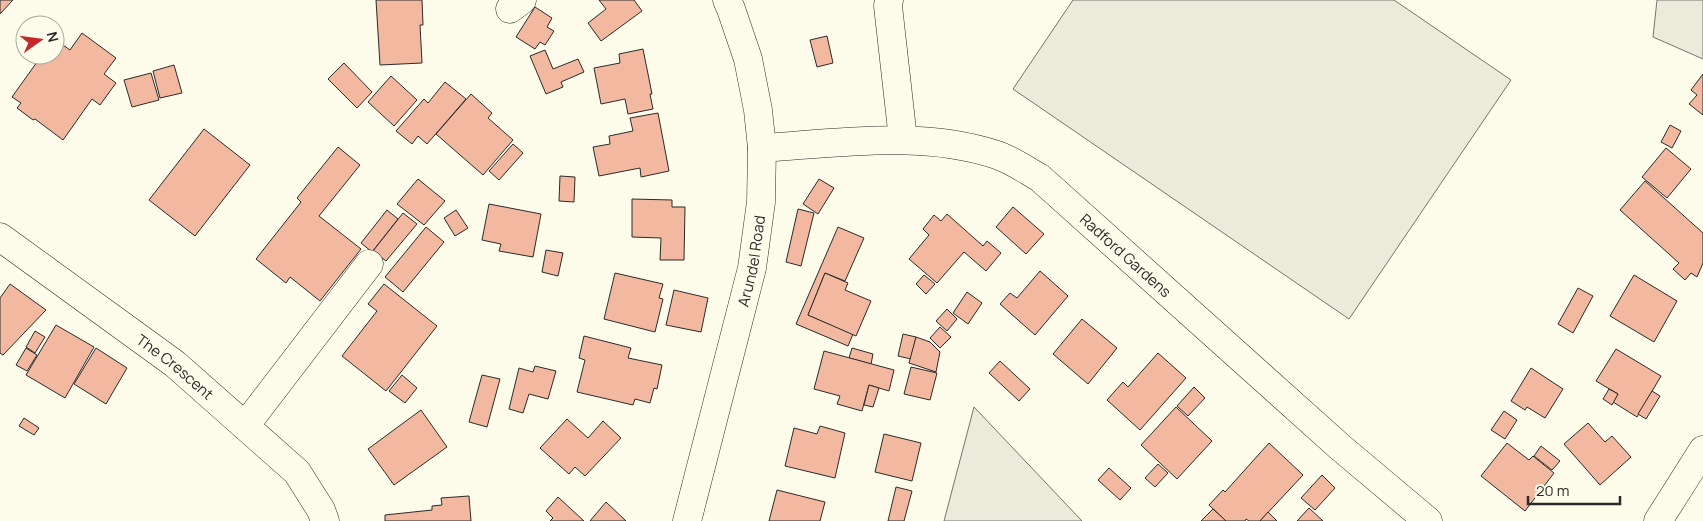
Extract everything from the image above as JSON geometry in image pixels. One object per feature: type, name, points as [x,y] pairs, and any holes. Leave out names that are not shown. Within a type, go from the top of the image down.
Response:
[{"type":"street","name":"Arundel Road","points":[[687,521],[752,268],[762,202],[762,148],[758,110],[748,59],[727,0]]},
{"type":"street","points":[[889,0],[888,6],[903,140]]},
{"type":"street","name":"Radford Gardens","points":[[762,148],[903,140],[947,144],[997,155],[1017,164],[1040,178],[1340,447],[1428,521]]},
{"type":"street","name":"The Crescent","points":[[0,237],[175,364],[297,472],[321,510],[325,521]]},
{"type":"street","points":[[245,426],[369,264]]},
{"type":"street","points":[[1658,521],[1703,450]]},
{"type":"shaded area","points":[[1073,0],[1394,0],[1511,80],[1349,319],[1013,89]]},
{"type":"shaded area","points":[[1657,0],[1703,0],[1703,59],[1653,37]]},
{"type":"shaded area","points":[[974,407],[1082,521],[944,521]]},
{"type":"building","points":[[0,0],[13,0],[0,14]]},
{"type":"building","points":[[376,0],[422,0],[423,25],[420,25],[422,63],[380,65]]},
{"type":"building","points":[[599,0],[634,0],[642,11],[601,41],[588,23],[606,9]]},
{"type":"building","points":[[535,7],[552,18],[547,27],[554,31],[545,45],[540,42],[535,49],[516,37]]},
{"type":"building","points":[[82,33],[116,58],[104,74],[116,83],[100,105],[92,99],[63,140],[17,108],[21,103],[12,97],[35,65],[65,65],[65,46],[70,50]]},
{"type":"building","points":[[827,36],[833,63],[817,67],[810,40]]},
{"type":"building","points":[[643,49],[653,109],[628,114],[625,99],[601,104],[594,68],[620,63],[619,54]]},
{"type":"building","points":[[545,50],[553,69],[578,59],[584,72],[561,82],[563,87],[546,94],[530,56]]},
{"type":"building","points":[[344,63],[372,92],[357,108],[328,79]]},
{"type":"building","points":[[174,65],[182,93],[160,98],[153,71]]},
{"type":"building","points":[[151,73],[159,100],[132,107],[124,80]]},
{"type":"building","points":[[1703,74],[1703,115],[1689,104],[1697,95],[1691,90]]},
{"type":"building","points":[[391,76],[417,100],[394,126],[368,102]]},
{"type":"building","points":[[445,82],[466,99],[427,144],[418,136],[412,144],[396,131],[424,99],[428,103]]},
{"type":"building","points":[[471,94],[492,113],[488,118],[513,140],[483,175],[436,134]]},
{"type":"building","points":[[658,113],[669,171],[641,177],[640,168],[599,176],[593,147],[610,144],[609,136],[633,131],[630,118]]},
{"type":"building","points":[[1670,125],[1681,131],[1672,148],[1661,142]]},
{"type":"building","points":[[204,129],[250,165],[195,236],[149,200]]},
{"type":"building","points":[[513,144],[523,153],[499,180],[489,171]]},
{"type":"building","points":[[338,147],[360,165],[319,216],[361,249],[320,301],[290,277],[286,283],[256,259],[301,202],[297,198]]},
{"type":"building","points":[[1666,148],[1691,169],[1667,198],[1642,177]]},
{"type":"building","points":[[560,176],[575,177],[574,202],[559,201]]},
{"type":"building","points":[[418,179],[445,201],[424,225],[397,204]]},
{"type":"building","points":[[819,179],[834,188],[818,214],[803,204]]},
{"type":"building","points":[[1645,181],[1703,233],[1703,263],[1697,277],[1691,273],[1685,280],[1673,269],[1679,263],[1620,210]]},
{"type":"building","points":[[632,199],[672,200],[672,207],[685,207],[684,260],[660,260],[661,238],[632,237]]},
{"type":"building","points":[[489,204],[541,214],[533,257],[499,251],[501,244],[482,240]]},
{"type":"building","points":[[1013,207],[1044,234],[1026,254],[996,227]]},
{"type":"building","points":[[798,209],[814,213],[801,266],[786,262]]},
{"type":"building","points":[[387,210],[398,219],[372,252],[361,243]]},
{"type":"building","points":[[456,210],[468,228],[455,236],[444,218]]},
{"type":"building","points":[[403,213],[417,224],[386,261],[373,251]]},
{"type":"building","points":[[947,214],[983,246],[987,241],[1001,253],[986,271],[964,252],[937,283],[909,259],[929,235],[923,229],[934,215],[941,221]]},
{"type":"building","points":[[426,227],[444,242],[403,292],[385,277]]},
{"type":"building","points":[[838,227],[864,238],[845,281],[825,273],[808,315],[853,334],[848,346],[796,324]]},
{"type":"building","points":[[546,250],[563,253],[558,276],[542,272]]},
{"type":"building","points":[[1040,271],[1068,296],[1035,335],[1000,304],[1010,293],[1017,298]]},
{"type":"building","points":[[615,273],[663,284],[659,298],[663,299],[655,332],[604,319]]},
{"type":"building","points":[[825,273],[848,283],[845,290],[871,301],[856,336],[808,315]]},
{"type":"building","points":[[924,275],[935,284],[926,294],[916,284]]},
{"type":"building","points":[[1634,275],[1677,301],[1654,342],[1610,316]]},
{"type":"building","points":[[10,284],[46,310],[3,355],[0,353],[0,298]]},
{"type":"building","points":[[384,284],[437,326],[386,391],[342,356],[377,311],[368,304]]},
{"type":"building","points":[[1578,288],[1593,296],[1573,333],[1558,324]]},
{"type":"building","points":[[674,290],[708,298],[701,332],[666,325]]},
{"type":"building","points":[[967,292],[982,303],[968,324],[953,313]]},
{"type":"building","points":[[947,309],[957,319],[947,331],[936,321]]},
{"type":"building","points":[[1082,319],[1117,348],[1088,384],[1053,354]]},
{"type":"building","points":[[56,325],[94,347],[65,398],[26,375]]},
{"type":"building","points":[[940,327],[951,337],[940,348],[930,338]]},
{"type":"building","points":[[35,331],[45,337],[35,353],[26,347]]},
{"type":"building","points":[[903,334],[916,337],[911,359],[898,356]]},
{"type":"building","points":[[584,336],[631,348],[628,358],[662,365],[657,389],[654,388],[650,403],[635,399],[633,405],[577,392],[585,360],[579,358]]},
{"type":"building","points":[[916,337],[930,342],[940,352],[936,372],[909,363]]},
{"type":"building","points":[[26,348],[37,355],[27,371],[16,365]]},
{"type":"building","points":[[96,348],[127,368],[106,404],[74,384]]},
{"type":"building","points":[[852,348],[873,354],[871,364],[849,358]]},
{"type":"building","points":[[1616,349],[1661,376],[1637,417],[1613,402],[1618,394],[1596,381]]},
{"type":"building","points":[[824,351],[894,370],[889,391],[869,385],[862,411],[837,404],[840,396],[814,389]]},
{"type":"building","points":[[1158,353],[1186,378],[1140,430],[1107,400],[1123,382],[1128,387]]},
{"type":"building","points":[[1000,361],[1030,389],[1019,401],[989,373]]},
{"type":"building","points":[[535,366],[556,371],[548,399],[529,394],[523,413],[509,409],[519,368],[533,372]]},
{"type":"building","points":[[911,367],[937,373],[930,400],[904,394]]},
{"type":"building","points":[[1531,368],[1563,389],[1545,418],[1527,407],[1525,410],[1511,401]]},
{"type":"building","points":[[402,375],[417,388],[405,403],[389,391]]},
{"type":"building","points":[[482,375],[500,379],[487,427],[469,422]]},
{"type":"building","points":[[869,385],[879,388],[873,407],[864,405]]},
{"type":"building","points":[[1194,387],[1205,398],[1188,416],[1177,406]]},
{"type":"building","points":[[1609,389],[1618,394],[1612,405],[1603,399]]},
{"type":"building","points":[[1652,391],[1660,396],[1646,419],[1638,414]]},
{"type":"building","points":[[1176,407],[1212,441],[1177,479],[1141,445]]},
{"type":"building","points":[[421,410],[447,447],[394,485],[368,449]]},
{"type":"building","points":[[1504,411],[1517,420],[1505,439],[1491,430]]},
{"type":"building","points":[[24,418],[39,428],[34,435],[19,426]]},
{"type":"building","points":[[567,419],[588,438],[603,421],[621,438],[585,476],[575,467],[569,474],[540,448]]},
{"type":"building","points":[[1588,423],[1605,442],[1612,436],[1631,457],[1600,485],[1564,444]]},
{"type":"building","points":[[820,426],[845,433],[835,478],[785,466],[794,428],[817,434]]},
{"type":"building","points":[[884,434],[921,443],[912,481],[875,472]]},
{"type":"building","points":[[1269,443],[1303,475],[1260,521],[1249,521],[1246,519],[1245,521],[1226,521],[1209,505],[1223,490],[1225,492]]},
{"type":"building","points":[[1507,443],[1529,460],[1533,456],[1554,473],[1525,511],[1481,476]]},
{"type":"building","points":[[1541,446],[1560,461],[1552,470],[1534,456]]},
{"type":"building","points":[[1158,464],[1168,473],[1155,487],[1145,478]]},
{"type":"building","points":[[1109,468],[1131,488],[1120,500],[1098,480]]},
{"type":"building","points":[[1322,475],[1335,488],[1315,510],[1301,498]]},
{"type":"building","points":[[896,487],[912,491],[904,521],[888,521]]},
{"type":"building","points":[[777,490],[825,502],[820,521],[769,521]]},
{"type":"building","points":[[469,496],[471,521],[385,521],[385,515],[432,510],[432,506],[442,505],[441,498]]},
{"type":"building","points":[[558,497],[584,521],[550,521],[553,518],[546,511]]},
{"type":"building","points":[[606,502],[626,521],[590,521]]},
{"type":"building","points":[[1309,508],[1323,521],[1297,521]]},
{"type":"building","points":[[1213,509],[1226,521],[1201,521]]},
{"type":"building","points":[[1268,512],[1277,521],[1260,521]]}]
